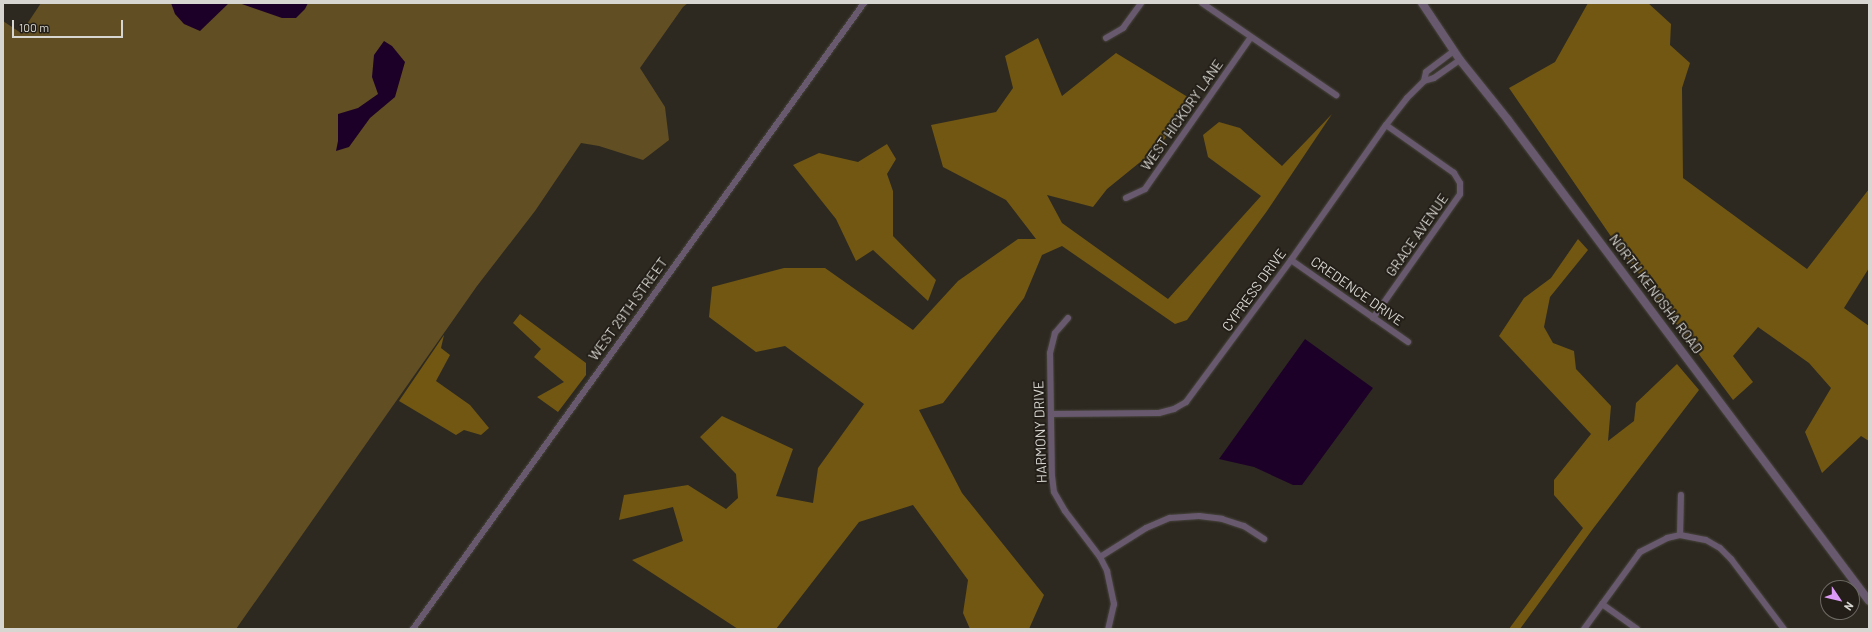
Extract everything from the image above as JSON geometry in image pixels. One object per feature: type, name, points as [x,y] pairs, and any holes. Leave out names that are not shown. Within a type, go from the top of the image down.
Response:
[{"type":"street","name":"WEST 29TH STREET","points":[[413,629],[864,3]]},
{"type":"street","points":[[1106,38],[1123,28],[1141,3]]},
{"type":"street","points":[[1202,3],[1336,95]]},
{"type":"street","name":"NORTH KENOSHA ROAD","points":[[1422,3],[1460,60],[1512,124],[1869,601]]},
{"type":"street","name":"WEST HICKORY LANE","points":[[1126,198],[1145,189],[1251,37]]},
{"type":"street","name":"CYPRESS DRIVE","points":[[1051,414],[1159,413],[1174,409],[1186,402],[1291,260],[1386,125],[1424,81],[1426,72],[1454,51]]},
{"type":"street","name":"CYPRESS DRIVE","points":[[1424,81],[1434,78],[1460,60]]},
{"type":"street","name":"GRACE AVENUE","points":[[1373,318],[1460,194],[1460,183],[1454,173],[1386,125]]},
{"type":"street","name":"CREDENCE DRIVE","points":[[1291,260],[1408,342]]},
{"type":"street","name":"HARMONY DRIVE","points":[[1068,318],[1055,333],[1050,353],[1054,492],[1065,511],[1100,557],[1107,571],[1114,604],[1108,629]]},
{"type":"street","points":[[1680,535],[1681,495]]},
{"type":"street","points":[[1100,557],[1146,528],[1170,518],[1199,516],[1222,519],[1244,526],[1264,539]]},
{"type":"street","points":[[1584,629],[1640,552],[1666,538],[1680,535],[1706,540],[1720,548],[1731,559],[1784,629]]},
{"type":"street","points":[[1602,604],[1637,629]]},
{"type":"shaded area","points":[[41,3],[688,3],[683,7],[640,68],[665,107],[669,140],[643,160],[599,146],[581,143],[535,211],[477,286],[236,629],[3,629],[3,21],[21,33]]},
{"type":"shaded area","points":[[171,3],[229,3],[200,31],[184,24],[175,14]]},
{"type":"shaded area","points":[[239,3],[308,3],[305,9],[296,18],[282,18]]},
{"type":"shaded area","points":[[1588,3],[1648,3],[1671,24],[1670,45],[1690,63],[1682,88],[1683,178],[1807,269],[1869,189],[1869,268],[1844,308],[1869,326],[1869,441],[1861,436],[1822,473],[1805,432],[1831,388],[1809,363],[1758,327],[1733,356],[1753,382],[1733,400],[1610,235],[1509,88],[1555,62]]},
{"type":"shaded area","points":[[1038,38],[1062,96],[1116,53],[1191,99],[1160,146],[1107,189],[1093,207],[1047,195],[1062,223],[1168,299],[1261,196],[1208,157],[1203,135],[1219,122],[1240,128],[1282,166],[1332,114],[1267,211],[1187,320],[1175,324],[1062,246],[1042,255],[1024,298],[943,403],[919,410],[962,493],[1044,595],[1029,629],[970,629],[963,613],[968,580],[913,505],[859,522],[776,629],[738,629],[632,560],[683,541],[673,507],[619,520],[624,495],[688,485],[726,509],[738,498],[736,474],[700,437],[722,416],[793,449],[776,496],[813,503],[818,468],[864,404],[785,346],[756,352],[709,317],[712,287],[784,268],[825,268],[913,330],[958,281],[1018,239],[1036,239],[1006,200],[943,167],[931,125],[996,112],[1013,88],[1005,56]]},
{"type":"shaded area","points":[[384,41],[392,46],[405,62],[395,97],[370,118],[349,147],[336,151],[338,141],[338,114],[358,108],[378,94],[372,77],[374,55]]},
{"type":"shaded area","points":[[887,144],[896,159],[887,174],[893,191],[893,236],[936,280],[928,301],[873,250],[856,261],[836,219],[793,165],[819,153],[858,162]]},
{"type":"shaded area","points":[[1578,239],[1588,250],[1550,297],[1544,327],[1553,343],[1574,351],[1576,369],[1611,406],[1608,441],[1634,421],[1636,403],[1677,364],[1699,390],[1592,530],[1520,629],[1509,629],[1583,528],[1554,495],[1554,480],[1591,434],[1499,336],[1524,298],[1551,278]]},
{"type":"shaded area","points":[[520,314],[586,363],[586,375],[558,412],[537,397],[564,382],[534,357],[541,349],[513,323]]},
{"type":"shaded area","points":[[444,335],[441,348],[450,355],[436,381],[470,405],[489,428],[481,435],[464,430],[456,435],[399,401]]},
{"type":"shaded area","points":[[1305,339],[1373,388],[1302,485],[1293,485],[1254,467],[1219,459]]}]
